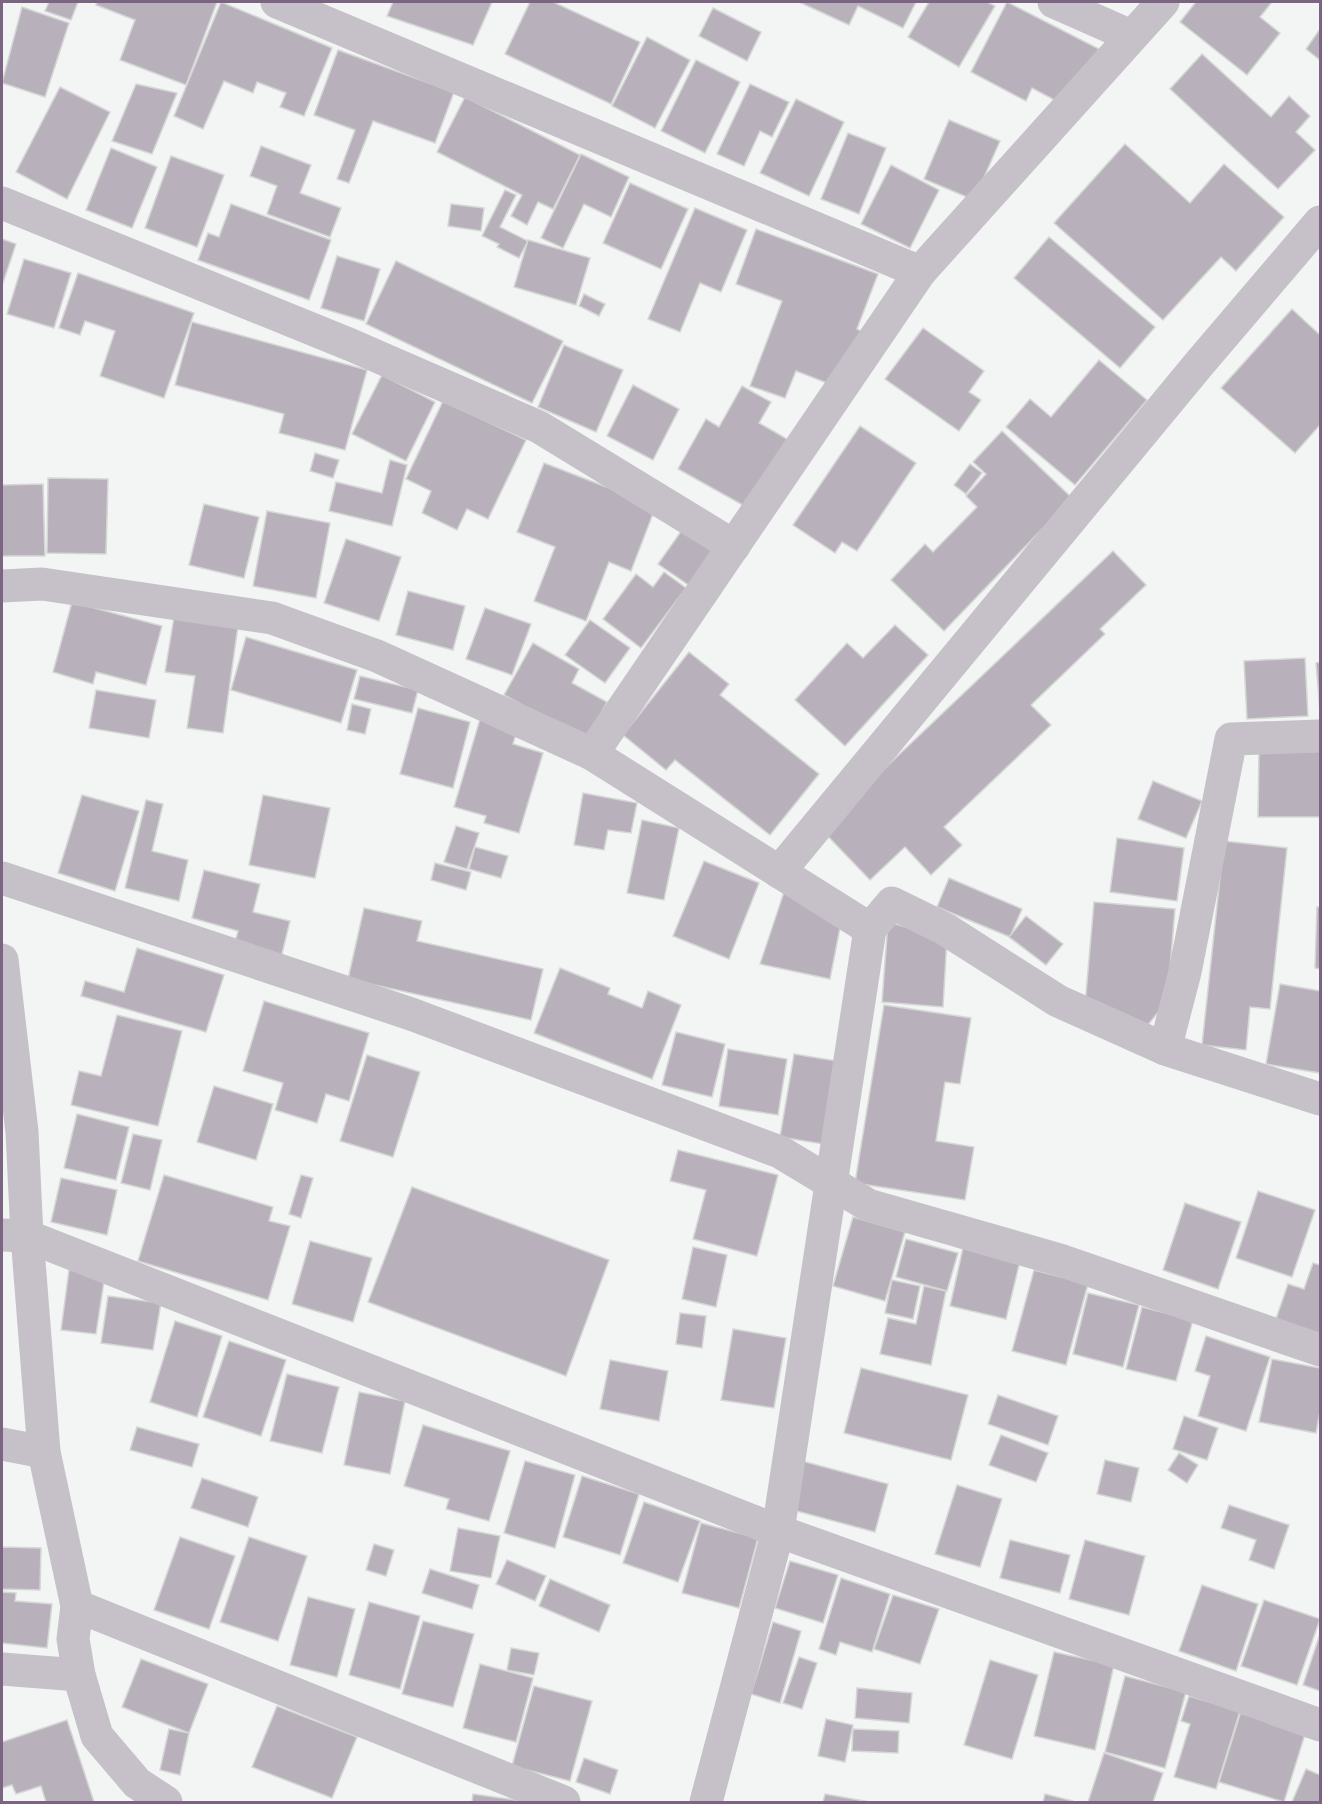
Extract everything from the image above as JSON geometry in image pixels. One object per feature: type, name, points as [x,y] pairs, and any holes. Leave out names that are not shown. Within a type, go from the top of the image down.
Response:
[{"type":"street","points":[[277,2],[920,272]]},
{"type":"street","points":[[1054,2],[1131,36]]},
{"type":"street","points":[[592,753],[920,272],[1163,2]]},
{"type":"street","points":[[2,204],[351,345],[539,427],[734,546]]},
{"type":"street","points":[[779,872],[1191,373],[1320,222]]},
{"type":"street","points":[[2,586],[42,584],[272,618],[377,656],[592,753],[870,929]]},
{"type":"street","points":[[1165,1049],[1185,972],[1232,739],[1320,736]]},
{"type":"street","points":[[2,878],[423,1018],[780,1152],[868,1205],[1060,1260],[1320,1350]]},
{"type":"street","points":[[706,1803],[778,1531],[870,929],[892,903],[945,929],[1058,1000],[1165,1049],[1320,1099]]},
{"type":"street","points":[[2,960],[22,1132],[14,1235],[44,1452],[77,1606],[73,1639],[79,1675],[97,1736],[136,1783],[166,1803]]},
{"type":"street","points":[[14,1235],[778,1531],[1320,1725]]},
{"type":"street","points":[[2,1444],[44,1452]]},
{"type":"street","points":[[77,1606],[564,1803]]},
{"type":"street","points":[[2,1669],[79,1675]]},
{"type":"building","points":[[49,2],[78,2],[71,20],[45,11]]},
{"type":"building","points":[[97,2],[217,2],[186,85],[120,60],[135,20],[96,5]]},
{"type":"building","points":[[221,2],[332,48],[304,116],[280,107],[286,93],[257,82],[253,93],[224,81],[203,129],[174,116]]},
{"type":"building","points":[[393,2],[492,2],[473,45],[387,16]]},
{"type":"building","points":[[530,2],[553,2],[640,42],[611,104],[505,54]]},
{"type":"building","points":[[799,2],[916,2],[903,28],[858,6],[849,25]]},
{"type":"building","points":[[929,2],[987,2],[995,6],[959,67],[908,37]]},
{"type":"building","points":[[1007,2],[1099,49],[1064,105],[1032,88],[1026,101],[971,72]]},
{"type":"building","points":[[1196,2],[1272,2],[1260,17],[1280,33],[1247,75],[1180,22]]},
{"type":"building","points":[[22,7],[69,23],[45,97],[2,83]]},
{"type":"building","points":[[713,8],[761,32],[747,61],[699,36]]},
{"type":"building","points":[[1320,29],[1320,60],[1306,49]]},
{"type":"building","points":[[647,37],[690,60],[655,128],[612,106]]},
{"type":"building","points":[[338,50],[454,92],[435,143],[373,121],[349,183],[337,179],[355,130],[314,115]]},
{"type":"building","points":[[1202,54],[1271,117],[1289,96],[1310,116],[1296,132],[1315,150],[1278,189],[1170,89]]},
{"type":"building","points":[[696,60],[740,82],[705,153],[661,131]]},
{"type":"building","points":[[136,84],[177,93],[152,154],[112,141]]},
{"type":"building","points":[[750,84],[789,102],[772,137],[760,131],[744,166],[717,154]]},
{"type":"building","points":[[60,87],[110,112],[67,199],[16,172]]},
{"type":"building","points":[[465,97],[580,155],[553,209],[538,202],[527,225],[511,216],[522,195],[437,152]]},
{"type":"building","points":[[796,99],[844,122],[809,196],[760,173]]},
{"type":"building","points":[[949,120],[1000,141],[974,200],[924,179]]},
{"type":"building","points":[[848,133],[886,148],[859,214],[821,199]]},
{"type":"building","points":[[1125,144],[1190,203],[1224,164],[1284,217],[1236,271],[1221,257],[1163,320],[1054,223]]},
{"type":"building","points":[[261,146],[311,165],[300,193],[341,208],[330,237],[267,214],[277,186],[250,176]]},
{"type":"building","points":[[111,148],[157,167],[132,228],[86,210]]},
{"type":"building","points":[[581,154],[629,177],[611,217],[584,204],[563,248],[541,238]]},
{"type":"building","points":[[171,156],[224,175],[197,247],[145,228]]},
{"type":"building","points":[[891,165],[939,190],[910,248],[861,224]]},
{"type":"building","points":[[630,183],[688,209],[661,269],[603,243]]},
{"type":"building","points":[[505,190],[516,195],[500,227],[528,241],[519,258],[497,247],[499,244],[482,236]]},
{"type":"building","points":[[231,204],[331,240],[309,300],[198,260],[208,233],[219,237]]},
{"type":"building","points":[[451,204],[484,208],[481,231],[448,226]]},
{"type":"building","points":[[695,208],[747,230],[721,292],[700,283],[680,332],[648,319]]},
{"type":"building","points":[[756,229],[878,274],[857,329],[861,331],[840,388],[796,371],[785,398],[750,386],[782,301],[736,284]]},
{"type":"building","points":[[1049,237],[1155,327],[1120,368],[1014,278]]},
{"type":"building","points":[[2,239],[16,244],[2,286]]},
{"type":"building","points":[[528,240],[590,258],[576,305],[514,287]]},
{"type":"building","points":[[337,256],[380,269],[364,321],[321,308]]},
{"type":"building","points":[[24,259],[71,273],[54,328],[7,314]]},
{"type":"building","points":[[396,261],[563,341],[532,403],[366,324]]},
{"type":"building","points":[[78,273],[194,313],[164,398],[100,376],[115,331],[85,321],[80,335],[59,328]]},
{"type":"building","points":[[584,294],[605,304],[599,316],[579,306]]},
{"type":"building","points":[[1292,309],[1320,335],[1320,425],[1295,453],[1221,388]]},
{"type":"building","points":[[192,322],[367,370],[345,450],[279,433],[284,414],[175,385]]},
{"type":"building","points":[[923,328],[984,371],[969,392],[981,400],[959,431],[885,379]]},
{"type":"building","points":[[564,345],[623,370],[596,432],[538,407]]},
{"type":"building","points":[[1099,360],[1147,400],[1075,485],[1006,427],[1030,399],[1051,417]]},
{"type":"building","points":[[382,375],[435,402],[406,461],[352,434]]},
{"type":"building","points":[[633,385],[679,409],[653,460],[607,436]]},
{"type":"building","points":[[742,386],[771,402],[759,423],[787,439],[748,508],[678,469],[706,419],[719,427]]},
{"type":"building","points":[[443,401],[526,440],[488,519],[467,509],[457,530],[422,513],[431,491],[406,479]]},
{"type":"building","points":[[860,426],[916,463],[857,551],[842,542],[835,553],[793,525]]},
{"type":"building","points":[[1002,431],[1072,498],[944,631],[891,580],[925,544],[933,552],[977,507],[966,496],[986,474],[973,462]]},
{"type":"building","points":[[315,453],[339,460],[333,478],[310,471]]},
{"type":"building","points":[[390,460],[407,465],[392,526],[329,511],[336,482],[382,493]]},
{"type":"building","points":[[544,463],[656,506],[631,571],[609,562],[586,621],[534,601],[555,547],[517,532]]},
{"type":"building","points":[[970,464],[982,473],[966,494],[954,485]]},
{"type":"building","points":[[48,478],[108,479],[106,554],[47,553]]},
{"type":"building","points":[[43,484],[45,556],[2,556],[2,485]]},
{"type":"building","points":[[204,504],[259,517],[244,578],[189,565]]},
{"type":"building","points":[[267,511],[330,523],[316,598],[253,586]]},
{"type":"building","points":[[687,523],[720,545],[690,586],[658,564]]},
{"type":"building","points":[[346,539],[401,557],[379,621],[324,603]]},
{"type":"building","points":[[1113,551],[1146,585],[1100,629],[1105,634],[1031,705],[1051,725],[944,827],[962,845],[931,875],[905,847],[870,880],[821,829]]},
{"type":"building","points":[[664,572],[686,588],[641,648],[603,619],[636,574],[653,587]]},
{"type":"building","points":[[408,591],[465,606],[453,650],[396,635]]},
{"type":"building","points":[[72,602],[162,626],[146,685],[96,672],[93,684],[53,672]]},
{"type":"building","points":[[485,608],[531,624],[512,675],[466,659]]},
{"type":"building","points":[[174,617],[238,626],[223,733],[187,728],[195,676],[165,672]]},
{"type":"building","points":[[590,620],[630,648],[605,683],[565,655]]},
{"type":"building","points":[[895,625],[928,655],[845,746],[795,700],[847,643],[863,658]]},
{"type":"building","points":[[246,637],[357,670],[341,723],[231,690]]},
{"type":"building","points":[[533,643],[579,669],[572,683],[607,702],[586,740],[504,695]]},
{"type":"building","points":[[689,652],[729,684],[720,695],[819,774],[770,835],[675,760],[666,770],[623,735]]},
{"type":"building","points":[[1305,658],[1308,716],[1247,719],[1244,661]]},
{"type":"building","points":[[1320,662],[1320,711],[1316,663]]},
{"type":"building","points":[[360,676],[418,690],[412,713],[354,699]]},
{"type":"building","points":[[96,690],[156,700],[149,738],[89,728]]},
{"type":"building","points":[[352,704],[371,709],[365,734],[347,730]]},
{"type":"building","points":[[418,708],[470,722],[453,788],[400,774]]},
{"type":"building","points":[[480,719],[517,730],[513,744],[543,753],[519,833],[484,823],[486,816],[454,807]]},
{"type":"building","points":[[1259,750],[1320,750],[1320,817],[1258,817]]},
{"type":"building","points":[[1153,781],[1202,801],[1186,838],[1138,819]]},
{"type":"building","points":[[583,793],[637,803],[631,833],[608,830],[604,850],[574,845]]},
{"type":"building","points":[[82,795],[139,811],[115,891],[58,873]]},
{"type":"building","points":[[263,795],[330,808],[315,878],[249,865]]},
{"type":"building","points":[[146,800],[163,804],[152,851],[188,860],[179,901],[125,888]]},
{"type":"building","points":[[642,820],[679,828],[664,900],[627,893]]},
{"type":"building","points":[[456,826],[479,833],[467,869],[444,862]]},
{"type":"building","points":[[1117,838],[1184,848],[1177,901],[1110,892]]},
{"type":"building","points":[[1224,841],[1287,848],[1270,1009],[1250,1007],[1246,1050],[1202,1045]]},
{"type":"building","points":[[475,847],[508,856],[501,878],[469,869]]},
{"type":"building","points":[[704,861],[759,883],[729,959],[673,936]]},
{"type":"building","points":[[435,863],[471,872],[466,890],[431,880]]},
{"type":"building","points":[[204,870],[260,884],[253,912],[290,921],[281,958],[234,946],[238,931],[192,918]]},
{"type":"building","points":[[949,878],[1022,909],[1010,937],[937,907]]},
{"type":"building","points":[[784,892],[841,923],[830,979],[760,964]]},
{"type":"building","points":[[1094,902],[1175,909],[1170,968],[1160,1010],[1146,1027],[1085,1005]]},
{"type":"building","points":[[1317,907],[1320,907],[1320,969],[1315,968]]},
{"type":"building","points":[[364,908],[422,921],[417,941],[543,969],[531,1020],[348,979]]},
{"type":"building","points":[[1026,916],[1063,944],[1046,965],[1009,937]]},
{"type":"building","points":[[888,922],[947,938],[943,1007],[882,1002]]},
{"type":"building","points":[[137,948],[224,975],[206,1032],[81,996],[85,981],[124,992]]},
{"type":"building","points":[[560,968],[610,988],[608,994],[642,1008],[648,991],[681,1005],[652,1079],[534,1033]]},
{"type":"building","points":[[1280,984],[1320,991],[1320,1073],[1266,1064]]},
{"type":"building","points":[[264,1001],[369,1033],[349,1101],[326,1094],[317,1123],[275,1110],[283,1083],[243,1071]]},
{"type":"building","points":[[884,1005],[971,1018],[960,1084],[945,1082],[936,1141],[974,1147],[965,1200],[855,1183]]},
{"type":"building","points":[[117,1015],[182,1031],[158,1126],[71,1105],[79,1071],[101,1076]]},
{"type":"building","points":[[676,1032],[725,1044],[712,1097],[662,1085]]},
{"type":"building","points":[[728,1049],[787,1059],[778,1115],[719,1106]]},
{"type":"building","points":[[794,1054],[843,1062],[829,1145],[780,1137]]},
{"type":"building","points":[[367,1055],[420,1072],[393,1157],[340,1141]]},
{"type":"building","points":[[214,1086],[273,1104],[256,1160],[197,1142]]},
{"type":"building","points":[[77,1114],[129,1127],[116,1180],[64,1168]]},
{"type":"building","points":[[133,1134],[162,1140],[150,1190],[121,1183]]},
{"type":"building","points":[[678,1150],[778,1175],[757,1256],[693,1239],[706,1190],[670,1181]]},
{"type":"building","points":[[164,1175],[273,1207],[269,1221],[290,1226],[268,1300],[138,1261]]},
{"type":"building","points":[[301,1175],[313,1178],[301,1218],[289,1214]]},
{"type":"building","points":[[61,1178],[117,1190],[107,1235],[51,1222]]},
{"type":"building","points":[[412,1187],[609,1260],[566,1376],[368,1302]]},
{"type":"building","points":[[1258,1191],[1315,1210],[1292,1277],[1236,1258]]},
{"type":"building","points":[[1185,1203],[1241,1222],[1218,1289],[1163,1270]]},
{"type":"building","points":[[853,1217],[905,1232],[885,1301],[833,1286]]},
{"type":"building","points":[[906,1239],[958,1253],[947,1291],[896,1277]]},
{"type":"building","points":[[310,1241],[372,1258],[353,1322],[292,1304]]},
{"type":"building","points":[[693,1247],[727,1255],[716,1307],[682,1299]]},
{"type":"building","points":[[963,1248],[1020,1261],[1006,1319],[950,1306]]},
{"type":"building","points":[[1313,1263],[1320,1265],[1320,1334],[1276,1319],[1288,1284],[1304,1289]]},
{"type":"building","points":[[69,1270],[105,1275],[96,1334],[61,1330]]},
{"type":"building","points":[[1034,1270],[1088,1284],[1066,1365],[1012,1351]]},
{"type":"building","points":[[892,1280],[920,1286],[913,1319],[885,1313]]},
{"type":"building","points":[[924,1286],[946,1291],[931,1365],[880,1354],[888,1318],[916,1324]]},
{"type":"building","points":[[1088,1293],[1139,1305],[1123,1367],[1073,1354]]},
{"type":"building","points":[[108,1296],[161,1303],[153,1350],[101,1343]]},
{"type":"building","points":[[1142,1307],[1193,1320],[1176,1381],[1126,1369]]},
{"type":"building","points":[[680,1313],[706,1316],[702,1348],[676,1344]]},
{"type":"building","points":[[175,1321],[222,1336],[197,1417],[150,1402]]},
{"type":"building","points":[[733,1329],[786,1338],[774,1408],[721,1400]]},
{"type":"building","points":[[1206,1336],[1270,1357],[1246,1431],[1198,1416],[1210,1376],[1195,1371]]},
{"type":"building","points":[[229,1341],[286,1360],[261,1436],[203,1417]]},
{"type":"building","points":[[1272,1359],[1320,1368],[1320,1411],[1316,1433],[1259,1422]]},
{"type":"building","points":[[610,1360],[668,1371],[659,1421],[600,1409]]},
{"type":"building","points":[[861,1368],[968,1395],[951,1460],[844,1433]]},
{"type":"building","points":[[287,1374],[339,1387],[322,1453],[270,1441]]},
{"type":"building","points":[[359,1392],[405,1401],[390,1474],[344,1465]]},
{"type":"building","points":[[998,1395],[1058,1416],[1048,1445],[988,1424]]},
{"type":"building","points":[[1184,1416],[1218,1428],[1207,1460],[1173,1449]]},
{"type":"building","points":[[423,1425],[510,1451],[489,1521],[446,1509],[449,1499],[404,1486]]},
{"type":"building","points":[[137,1427],[199,1444],[192,1467],[130,1450]]},
{"type":"building","points":[[1001,1435],[1048,1453],[1036,1482],[989,1465]]},
{"type":"building","points":[[1179,1453],[1198,1465],[1187,1483],[1168,1470]]},
{"type":"building","points":[[1105,1460],[1139,1468],[1131,1502],[1097,1494]]},
{"type":"building","points":[[525,1461],[575,1475],[555,1548],[504,1533]]},
{"type":"building","points":[[802,1461],[888,1484],[875,1532],[789,1509]]},
{"type":"building","points":[[582,1476],[639,1494],[620,1555],[563,1537]]},
{"type":"building","points":[[202,1478],[258,1497],[248,1527],[191,1508]]},
{"type":"building","points":[[957,1485],[1002,1499],[980,1567],[935,1554]]},
{"type":"building","points":[[644,1502],[700,1521],[678,1582],[623,1563]]},
{"type":"building","points":[[1229,1505],[1289,1525],[1274,1569],[1249,1560],[1256,1540],[1221,1528]]},
{"type":"building","points":[[701,1523],[758,1538],[739,1608],[682,1593]]},
{"type":"building","points":[[458,1528],[500,1536],[491,1578],[450,1571]]},
{"type":"building","points":[[180,1537],[235,1556],[209,1629],[154,1610]]},
{"type":"building","points":[[249,1537],[307,1556],[278,1641],[220,1622]]},
{"type":"building","points":[[1010,1540],[1070,1555],[1060,1593],[1000,1578]]},
{"type":"building","points":[[1085,1540],[1145,1556],[1129,1615],[1069,1599]]},
{"type":"building","points":[[374,1544],[394,1550],[386,1576],[366,1570]]},
{"type":"building","points":[[2,1547],[41,1548],[40,1590],[2,1589]]},
{"type":"building","points":[[507,1560],[546,1576],[535,1601],[496,1584]]},
{"type":"building","points":[[790,1561],[838,1575],[823,1623],[775,1608]]},
{"type":"building","points":[[430,1569],[479,1585],[472,1609],[422,1593]]},
{"type":"building","points":[[841,1578],[890,1594],[872,1652],[840,1642],[836,1655],[819,1649]]},
{"type":"building","points":[[550,1579],[610,1605],[599,1632],[539,1606]]},
{"type":"building","points":[[1202,1585],[1258,1604],[1236,1671],[1179,1651]]},
{"type":"building","points":[[2,1592],[16,1593],[15,1601],[52,1604],[47,1648],[2,1643]]},
{"type":"building","points":[[893,1595],[939,1609],[920,1664],[874,1649]]},
{"type":"building","points":[[308,1597],[355,1609],[337,1677],[290,1665]]},
{"type":"building","points":[[1264,1600],[1320,1619],[1297,1685],[1241,1666]]},
{"type":"building","points":[[369,1602],[420,1616],[400,1689],[349,1675]]},
{"type":"building","points":[[423,1621],[474,1634],[453,1707],[402,1694]]},
{"type":"building","points":[[773,1622],[801,1631],[780,1703],[751,1694]]},
{"type":"building","points":[[1320,1634],[1320,1691],[1303,1685]]},
{"type":"building","points":[[511,1648],[539,1653],[534,1675],[507,1670]]},
{"type":"building","points":[[1054,1652],[1114,1665],[1095,1750],[1034,1736]]},
{"type":"building","points":[[799,1657],[817,1663],[802,1709],[783,1703]]},
{"type":"building","points":[[141,1659],[208,1684],[189,1733],[122,1707]]},
{"type":"building","points":[[990,1660],[1038,1675],[1012,1759],[964,1745]]},
{"type":"building","points":[[480,1664],[533,1678],[516,1742],[463,1728]]},
{"type":"building","points":[[1125,1676],[1186,1692],[1165,1768],[1105,1752]]},
{"type":"building","points":[[534,1686],[592,1701],[570,1781],[512,1766]]},
{"type":"building","points":[[857,1688],[912,1693],[909,1723],[855,1718]]},
{"type":"building","points":[[1189,1696],[1240,1711],[1216,1789],[1174,1777],[1190,1724],[1181,1721]]},
{"type":"building","points":[[277,1706],[357,1737],[332,1798],[252,1767]]},
{"type":"building","points":[[1241,1711],[1306,1731],[1284,1802],[1219,1782]]},
{"type":"building","points":[[826,1719],[853,1725],[845,1762],[818,1756]]},
{"type":"building","points":[[67,1720],[94,1802],[46,1802],[41,1786],[16,1794],[12,1785],[2,1788],[2,1742]]},
{"type":"building","points":[[169,1729],[189,1733],[180,1775],[160,1770]]},
{"type":"building","points":[[853,1729],[899,1731],[898,1753],[852,1751]]},
{"type":"building","points":[[1104,1753],[1163,1773],[1153,1802],[1088,1802]]},
{"type":"building","points":[[584,1758],[618,1770],[610,1794],[576,1782]]},
{"type":"building","points":[[1306,1769],[1320,1775],[1320,1802],[1292,1802]]},
{"type":"building","points":[[473,1794],[530,1802],[472,1802]]},
{"type":"building","points":[[825,1794],[870,1802],[823,1802]]},
{"type":"building","points":[[1045,1794],[1073,1801],[1073,1802],[1043,1802]]}]
